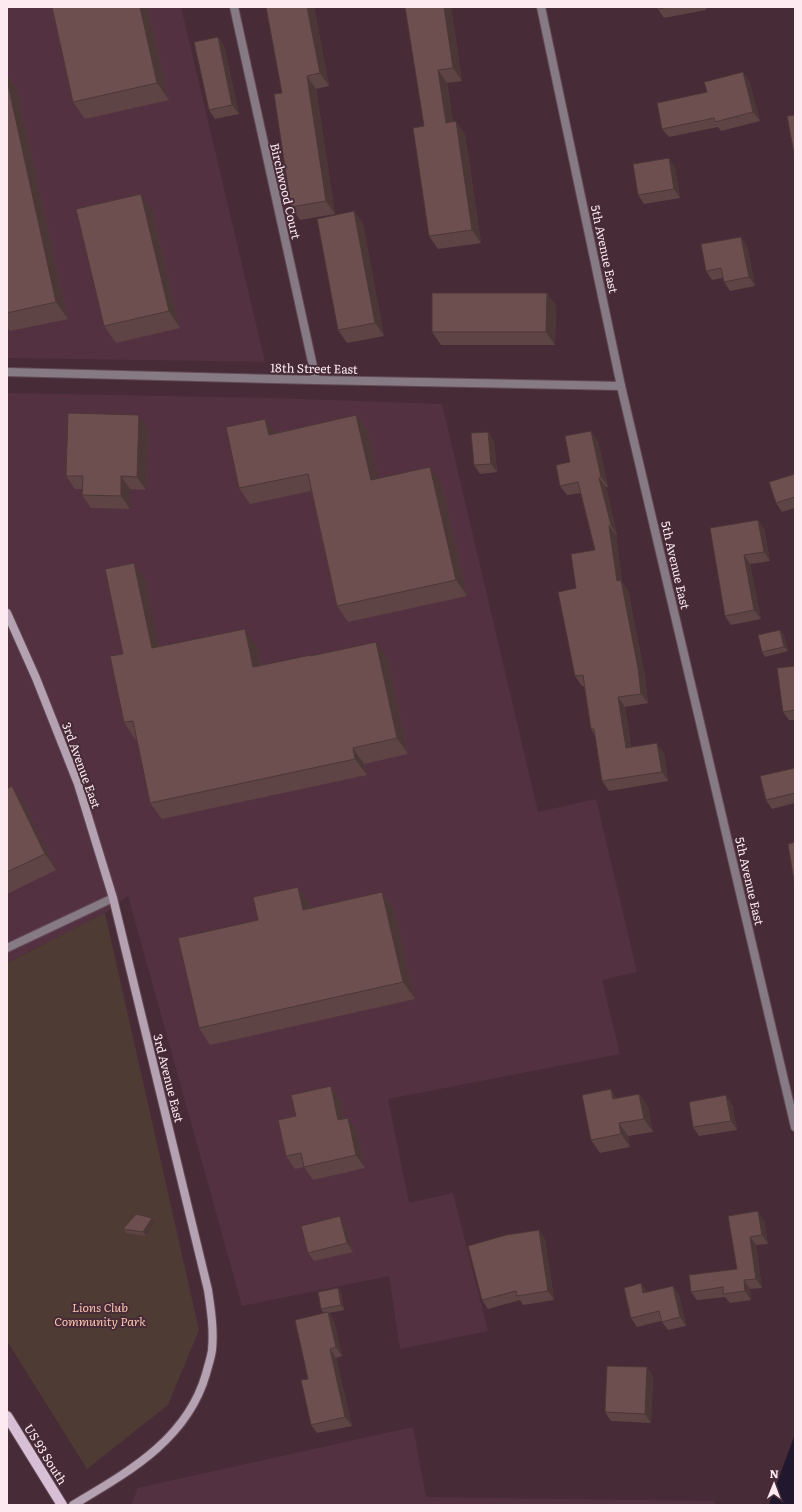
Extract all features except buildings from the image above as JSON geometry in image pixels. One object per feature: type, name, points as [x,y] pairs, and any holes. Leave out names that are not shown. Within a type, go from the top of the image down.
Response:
[{"type":"main road","name":"US 93 South","points":[[7,1416],[62,1505]]},
{"type":"street","name":"Birchwood Court","points":[[234,7],[316,380]]},
{"type":"street","name":"5th Avenue East","points":[[541,7],[621,386],[795,1127]]},
{"type":"street","name":"18th Street East","points":[[7,372],[621,386]]},
{"type":"street","name":"3rd Avenue East","points":[[7,613],[36,678],[78,784],[113,898],[208,1290],[213,1325],[212,1352],[202,1385],[186,1417],[165,1441],[127,1473],[73,1505]]},
{"type":"street","points":[[7,948],[113,898]]},
{"type":"shaded area","points":[[7,7],[181,7],[265,362],[7,358]]},
{"type":"shaded area","points":[[7,393],[274,398],[442,404],[538,812],[596,799],[637,972],[602,980],[620,1054],[388,1099],[409,1203],[453,1193],[488,1331],[400,1349],[389,1276],[242,1306],[128,896],[105,913],[7,963]]},
{"type":"shaded area","points":[[413,1427],[426,1497],[714,1501],[714,1505],[131,1505],[138,1488]]},
{"type":"shaded area","points":[[795,1434],[795,1505],[769,1505],[770,1502]]},
{"type":"green space","name":"Lions Club Community Park","points":[[105,913],[199,1330],[168,1405],[87,1469],[7,1341],[7,963]]}]
